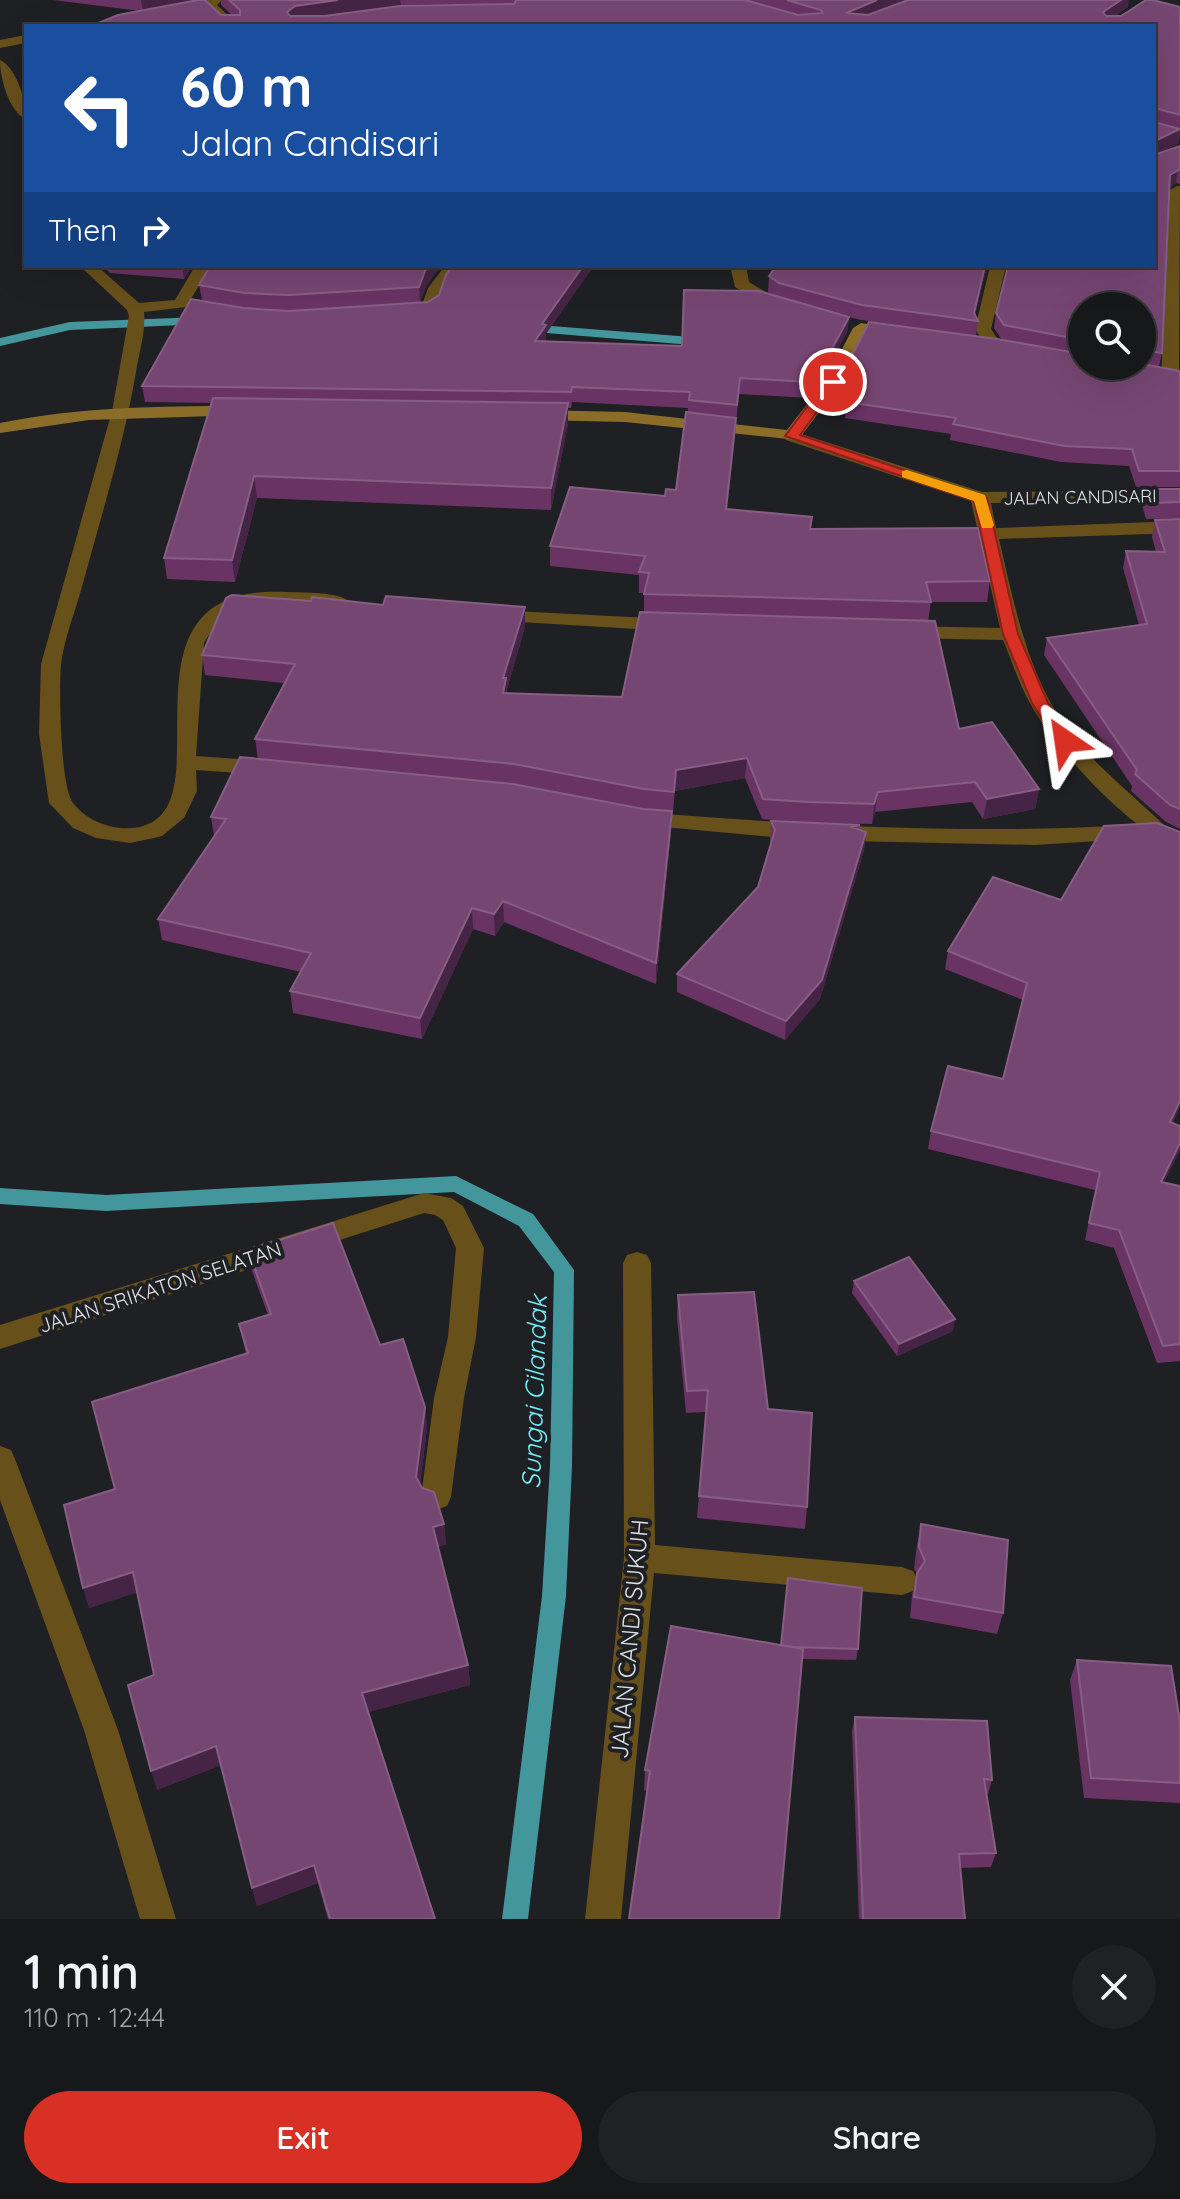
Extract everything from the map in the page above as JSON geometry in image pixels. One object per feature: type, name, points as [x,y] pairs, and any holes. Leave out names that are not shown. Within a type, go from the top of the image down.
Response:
[{"type":"street","points":[[207,4],[231,24]]},
{"type":"street","points":[[0,44],[24,39]]},
{"type":"street","points":[[0,64],[24,110]]},
{"type":"street","points":[[1169,379],[1174,189]]},
{"type":"street","points":[[90,268],[135,319]]},
{"type":"street","points":[[135,319],[187,305],[202,268]]},
{"type":"street","points":[[395,312],[429,309],[436,288],[451,268]]},
{"type":"street","points":[[738,268],[741,284],[771,304],[795,312]]},
{"type":"street","points":[[965,343],[1002,349],[983,329],[998,268]]},
{"type":"street","points":[[135,319],[121,411],[51,664],[50,734],[60,803],[81,823],[104,833],[130,836],[154,831],[173,818],[186,791],[185,762],[194,643],[202,625],[213,614],[233,603],[266,597],[359,605]]},
{"type":"street","points":[[518,415],[625,417],[792,436],[833,382],[854,332],[914,336]]},
{"type":"street","points":[[0,428],[35,420],[121,411],[258,411]]},
{"type":"street","name":"JALAN CANDISARI","points":[[792,436],[980,498],[1180,496]]},
{"type":"street","name":"JALAN CANDISARI","points":[[980,498],[1011,634],[1040,703],[1065,741],[1156,830],[1180,841]]},
{"type":"street","name":"JALAN CANDISARI","points":[[989,534],[1180,527]]},
{"type":"street","points":[[468,614],[685,626]]},
{"type":"street","points":[[886,631],[1011,634]]},
{"type":"street","points":[[185,762],[295,771]]},
{"type":"street","points":[[615,814],[643,820],[806,833],[1035,838],[1156,830]]},
{"type":"street","name":"JALAN SRIKATON SELATAN","points":[[0,1337],[424,1203],[441,1205],[453,1213],[470,1248],[462,1337],[449,1398],[436,1497]]},
{"type":"street","name":"JALAN CANDI SUKUH","points":[[603,1919],[640,1558],[637,1263]]},
{"type":"street","points":[[0,1459],[101,1730],[158,1919]]},
{"type":"street","points":[[640,1558],[902,1581]]},
{"type":"building","points":[[198,0],[205,0],[221,15],[240,15],[240,10],[229,0],[338,0],[295,6],[287,12],[290,16],[325,16],[400,6],[514,4],[516,0],[745,0],[798,15],[823,13],[787,0],[877,0],[846,13],[868,15],[908,0],[1121,0],[1103,12],[1106,16],[1121,16],[1146,0],[1153,0],[1180,7],[1180,115],[1156,108],[1156,24],[96,24],[118,15]]},
{"type":"building","points":[[1156,123],[1180,129],[1156,141]]},
{"type":"building","points":[[1180,146],[1180,169],[1170,175],[1162,353],[1156,352],[1156,292],[1068,292],[1068,337],[1004,325],[996,313],[1007,268],[1156,268],[1156,154]]},
{"type":"building","points":[[209,268],[427,268],[419,287],[289,295],[244,293],[199,285]]},
{"type":"building","points":[[451,268],[582,268],[542,324],[546,325],[535,341],[682,346],[684,290],[759,291],[849,317],[824,364],[809,382],[740,378],[737,405],[689,400],[690,392],[572,387],[571,392],[142,386],[191,299],[244,308],[289,311],[428,302],[439,295]]},
{"type":"building","points":[[775,268],[985,268],[974,313],[978,321],[862,305],[779,283],[769,276]]},
{"type":"building","points":[[869,322],[1068,352],[1068,380],[1156,380],[1156,367],[1180,371],[1180,471],[1139,471],[1132,449],[1064,446],[953,424],[956,418],[846,402],[853,385],[834,384],[846,368]]},
{"type":"building","points":[[213,398],[568,403],[551,488],[254,476],[232,560],[164,558]]},
{"type":"building","points":[[686,412],[736,418],[726,509],[812,517],[810,529],[978,528],[990,581],[926,582],[931,602],[644,594],[649,573],[639,572],[645,556],[550,546],[570,487],[665,496],[666,489],[676,490]]},
{"type":"building","points":[[1145,489],[1180,489],[1180,502],[1150,503]]},
{"type":"building","points":[[1180,519],[1180,809],[1170,805],[1135,774],[1137,770],[1047,638],[1147,624],[1126,551],[1165,552],[1155,520]]},
{"type":"building","points":[[232,595],[311,601],[312,597],[383,605],[386,596],[525,607],[503,678],[506,678],[503,693],[622,697],[640,612],[935,621],[959,729],[992,722],[1039,789],[987,799],[975,782],[878,792],[874,804],[808,802],[763,799],[747,758],[676,770],[674,792],[514,764],[255,739],[295,664],[202,655],[226,598]]},
{"type":"building","points":[[240,757],[513,784],[643,809],[672,811],[656,963],[503,901],[494,914],[472,908],[420,1018],[290,991],[311,953],[158,919],[226,819],[211,817]]},
{"type":"building","points":[[771,821],[860,825],[852,827],[866,832],[822,980],[786,1021],[677,974],[758,887],[775,830]]},
{"type":"building","points":[[1157,823],[1180,832],[1180,1101],[1170,1122],[1180,1126],[1180,1143],[1161,1182],[1180,1186],[1180,1344],[1163,1346],[1119,1230],[1089,1223],[1100,1172],[931,1131],[948,1066],[1003,1079],[1027,983],[948,951],[993,877],[1061,900],[1104,826]]},
{"type":"building","points":[[333,1223],[380,1345],[403,1339],[425,1407],[416,1477],[422,1488],[434,1492],[444,1524],[433,1527],[468,1665],[362,1693],[435,1919],[330,1919],[314,1865],[252,1888],[216,1746],[151,1771],[128,1685],[154,1675],[133,1572],[83,1588],[64,1505],[115,1489],[92,1402],[248,1353],[239,1324],[271,1314],[248,1250]]},
{"type":"building","points":[[909,1257],[955,1319],[899,1344],[854,1281]]},
{"type":"building","points":[[754,1292],[768,1409],[812,1413],[807,1507],[699,1496],[708,1390],[687,1391],[678,1295]]},
{"type":"building","points":[[921,1524],[1008,1540],[1003,1613],[914,1597],[917,1573],[925,1561],[919,1547]]},
{"type":"building","points":[[788,1578],[862,1588],[858,1649],[781,1645]]},
{"type":"building","points":[[671,1626],[803,1649],[779,1919],[629,1919],[650,1771],[645,1770]]},
{"type":"building","points":[[1077,1660],[1171,1666],[1180,1722],[1180,1783],[1091,1778]]},
{"type":"building","points":[[855,1717],[987,1721],[992,1780],[984,1779],[996,1853],[959,1854],[965,1919],[863,1919]]},
{"type":"waterway","points":[[0,342],[70,326],[201,321]]},
{"type":"waterway","points":[[526,328],[704,342]]},
{"type":"waterway","name":"Sungai Cilandak","points":[[0,1196],[106,1203],[456,1184],[526,1220],[564,1270],[561,1466],[554,1596],[515,1919]]},
{"type":"slow traffic","points":[[907,474],[980,498],[987,525]]},
{"type":"route","points":[[833,382],[792,436],[980,498],[1011,634],[1040,703],[1065,741]]}]
